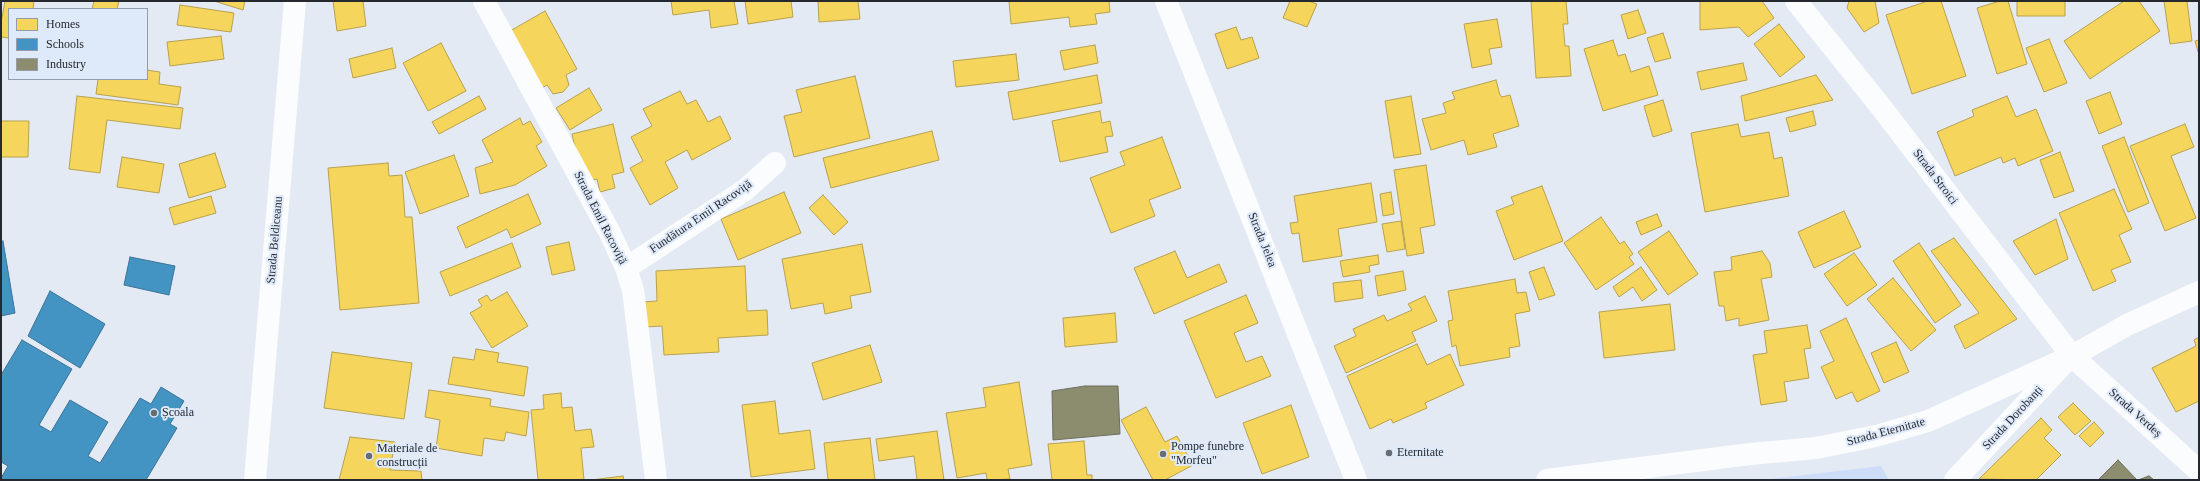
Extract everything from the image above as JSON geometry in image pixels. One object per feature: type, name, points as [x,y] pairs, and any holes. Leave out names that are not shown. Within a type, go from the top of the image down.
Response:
[{"type":"street","name":"Strada Beldiceanu","points":[[256,480],[295,1]]},
{"type":"street","name":"Strada Emil Racoviță","points":[[484,1],[610,234],[626,268],[632,290],[656,480]]},
{"type":"street","name":"Strada Jelea","points":[[1166,1],[1356,480]]},
{"type":"street","name":"Strada Stroici","points":[[1796,1],[1881,106],[2072,356]]},
{"type":"street","name":"Fundătura Emil Racoviță","points":[[626,268],[745,190],[775,163]]},
{"type":"street","name":"Strada Eternitate","points":[[1547,480],[1750,454],[1816,448],[1876,436],[1928,421],[2072,356],[2127,325],[2199,292]]},
{"type":"street","name":"Strada Verdeș","points":[[2072,356],[2199,471]]},
{"type":"street","name":"Strada Dorobanți","points":[[1955,480],[2072,356]]},
{"type":"shaded area","points":[[1881,466],[1889,480],[1761,480]]},
{"type":"building: Homes","points":[[5,1],[34,1],[33,8],[8,8],[8,38],[1,37],[1,23]]},
{"type":"building: Homes","points":[[94,1],[119,1],[117,8],[92,8]]},
{"type":"building: Homes","points":[[214,1],[245,1],[243,10]]},
{"type":"building: Homes","points":[[333,1],[363,1],[366,26],[337,31]]},
{"type":"building: Homes","points":[[671,1],[734,1],[738,24],[711,28],[709,10],[673,15]]},
{"type":"building: Homes","points":[[745,1],[791,1],[793,17],[748,24]]},
{"type":"building: Homes","points":[[818,1],[858,1],[860,19],[819,22]]},
{"type":"building: Homes","points":[[1009,1],[1109,1],[1110,12],[1095,14],[1097,24],[1070,27],[1069,17],[1011,24]]},
{"type":"building: Homes","points":[[1290,1],[1309,1],[1317,4],[1307,27],[1283,18]]},
{"type":"building: Homes","points":[[1531,1],[1566,1],[1568,24],[1563,24],[1565,46],[1569,46],[1571,76],[1536,78]]},
{"type":"building: Homes","points":[[1700,1],[1762,1],[1774,18],[1748,37],[1739,27],[1700,30]]},
{"type":"building: Homes","points":[[1849,1],[1875,1],[1879,23],[1864,32],[1847,8]]},
{"type":"building: Homes","points":[[1928,1],[1941,1],[1966,76],[1912,94],[1886,15]]},
{"type":"building: Homes","points":[[2000,1],[2008,1],[2027,64],[1997,74],[1977,8]]},
{"type":"building: Homes","points":[[2017,1],[2065,1],[2065,16],[2017,16]]},
{"type":"building: Homes","points":[[2124,1],[2139,1],[2160,31],[2090,79],[2064,41]]},
{"type":"building: Homes","points":[[2164,1],[2187,1],[2192,41],[2170,44]]},
{"type":"building: Homes","points":[[180,5],[234,13],[231,32],[177,25]]},
{"type":"building: Homes","points":[[1638,10],[1646,33],[1628,39],[1621,15]]},
{"type":"building: Homes","points":[[545,11],[577,69],[566,75],[569,85],[563,92],[553,94],[547,85],[535,92],[503,35]]},
{"type":"building: Homes","points":[[1497,19],[1502,47],[1489,49],[1492,64],[1472,68],[1464,24]]},
{"type":"building: Homes","points":[[1779,24],[1805,57],[1780,77],[1754,44]]},
{"type":"building: Homes","points":[[1236,27],[1241,40],[1252,37],[1259,58],[1227,69],[1215,34]]},
{"type":"building: Homes","points":[[1663,33],[1671,58],[1655,62],[1647,38]]},
{"type":"building: Homes","points":[[221,36],[224,59],[170,66],[167,42]]},
{"type":"building: Homes","points":[[2049,39],[2067,83],[2044,92],[2026,48]]},
{"type":"building: Homes","points":[[1613,40],[1618,56],[1625,54],[1631,72],[1649,66],[1658,95],[1603,111],[1584,49]]},
{"type":"building: Homes","points":[[2199,40],[2199,55],[2195,41]]},
{"type":"building: Homes","points":[[441,43],[466,91],[428,111],[403,63]]},
{"type":"building: Homes","points":[[1095,45],[1098,63],[1064,70],[1060,51]]},
{"type":"building: Homes","points":[[392,48],[396,68],[353,78],[349,59]]},
{"type":"building: Homes","points":[[1016,54],[1019,80],[956,87],[953,61]]},
{"type":"building: Homes","points":[[1743,63],[1747,80],[1701,90],[1697,72]]},
{"type":"building: Homes","points":[[148,70],[160,72],[159,84],[181,87],[178,105],[96,94],[98,80],[148,80]]},
{"type":"building: Homes","points":[[1097,75],[1102,103],[1013,120],[1008,92]]},
{"type":"building: Homes","points":[[1816,75],[1833,100],[1745,121],[1741,96]]},
{"type":"building: Homes","points":[[855,76],[870,138],[794,157],[784,116],[802,112],[796,90]]},
{"type":"building: Homes","points":[[1496,80],[1500,95],[1502,97],[1510,95],[1519,126],[1493,134],[1497,147],[1468,155],[1464,140],[1431,150],[1422,119],[1446,113],[1443,103],[1455,99],[1452,92]]},
{"type":"building: Homes","points":[[589,88],[602,110],[570,130],[556,108]]},
{"type":"building: Homes","points":[[680,91],[687,104],[696,100],[708,122],[720,116],[731,139],[692,160],[687,150],[665,162],[678,188],[650,205],[630,168],[643,161],[631,137],[652,126],[643,109]]},
{"type":"building: Homes","points":[[2110,92],[2122,124],[2099,134],[2086,101]]},
{"type":"building: Homes","points":[[77,96],[183,108],[180,129],[107,120],[100,173],[69,169]]},
{"type":"building: Homes","points":[[479,96],[486,109],[439,134],[432,122]]},
{"type":"building: Homes","points":[[1411,96],[1421,154],[1394,158],[1385,101]]},
{"type":"building: Homes","points":[[2007,96],[2016,117],[2036,109],[2053,151],[2018,166],[2015,158],[2003,163],[2001,157],[1955,176],[1937,132],[1974,116],[1972,110]]},
{"type":"building: Homes","points":[[1663,100],[1672,131],[1653,137],[1644,106]]},
{"type":"building: Homes","points":[[1100,111],[1102,123],[1110,121],[1113,136],[1105,137],[1108,152],[1060,162],[1052,121]]},
{"type":"building: Homes","points":[[1813,111],[1816,125],[1790,132],[1786,118]]},
{"type":"building: Homes","points":[[520,118],[523,125],[530,121],[542,142],[536,146],[547,166],[515,185],[480,194],[475,168],[493,162],[482,140]]},
{"type":"building: Homes","points":[[1,121],[29,121],[28,157],[1,157]]},
{"type":"building: Homes","points":[[613,124],[624,172],[612,175],[615,188],[600,192],[597,179],[583,182],[572,134]]},
{"type":"building: Homes","points":[[1738,124],[1741,137],[1769,132],[1774,159],[1782,157],[1789,196],[1705,212],[1691,133]]},
{"type":"building: Homes","points":[[2185,124],[2194,147],[2171,156],[2196,218],[2165,231],[2130,146]]},
{"type":"building: Homes","points":[[932,131],[939,160],[831,188],[823,158]]},
{"type":"building: Homes","points":[[1162,137],[1181,188],[1149,200],[1155,216],[1111,233],[1090,178],[1125,165],[1120,152]]},
{"type":"building: Homes","points":[[2124,137],[2149,203],[2128,212],[2102,146]]},
{"type":"building: Homes","points":[[2060,152],[2074,191],[2054,198],[2040,160]]},
{"type":"building: Homes","points":[[215,153],[226,187],[189,198],[179,164]]},
{"type":"building: Homes","points":[[454,155],[469,196],[420,214],[405,172]]},
{"type":"building: Homes","points":[[122,157],[164,164],[159,193],[117,187]]},
{"type":"building: Homes","points":[[388,163],[389,176],[402,175],[405,217],[412,217],[419,303],[340,310],[328,168]]},
{"type":"building: Homes","points":[[1426,165],[1435,225],[1420,228],[1424,253],[1407,256],[1394,170]]},
{"type":"building: Homes","points":[[1371,183],[1377,222],[1338,229],[1342,256],[1303,262],[1299,233],[1292,234],[1290,223],[1298,222],[1294,196]]},
{"type":"building: Homes","points":[[1542,186],[1563,241],[1514,260],[1496,211],[1514,204],[1511,197]]},
{"type":"building: Homes","points":[[2114,189],[2132,229],[2119,235],[2131,262],[2111,270],[2116,281],[2093,291],[2059,213]]},
{"type":"building: Homes","points":[[784,192],[801,233],[738,260],[721,219]]},
{"type":"building: Homes","points":[[1391,192],[1394,214],[1383,216],[1380,194]]},
{"type":"building: Homes","points":[[528,194],[541,224],[511,238],[507,229],[466,248],[457,227]]},
{"type":"building: Homes","points":[[823,195],[848,222],[834,235],[809,208]]},
{"type":"building: Homes","points":[[211,196],[216,213],[174,225],[169,208]]},
{"type":"building: Homes","points":[[1844,211],[1861,247],[1814,268],[1798,232]]},
{"type":"building: Homes","points":[[1657,214],[1662,226],[1641,235],[1636,222]]},
{"type":"building: Homes","points":[[1601,217],[1620,244],[1624,241],[1633,254],[1629,257],[1634,264],[1596,290],[1564,243]]},
{"type":"building: Homes","points":[[2056,219],[2068,259],[2035,275],[2013,241]]},
{"type":"building: Homes","points":[[1401,221],[1405,249],[1387,252],[1382,224]]},
{"type":"building: Homes","points":[[1669,231],[1698,274],[1668,295],[1638,252]]},
{"type":"building: Homes","points":[[1954,238],[2017,319],[1965,349],[1954,326],[1979,313],[1931,251]]},
{"type":"building: Homes","points":[[569,242],[575,270],[552,275],[546,247]]},
{"type":"building: Homes","points":[[512,243],[521,267],[450,296],[440,272]]},
{"type":"building: Homes","points":[[1919,243],[1961,305],[1935,323],[1893,261]]},
{"type":"building: Homes","points":[[862,244],[871,292],[850,296],[852,308],[825,314],[823,303],[791,309],[782,259]]},
{"type":"building: Homes","points":[[1175,251],[1187,278],[1219,264],[1227,282],[1154,314],[1134,268]]},
{"type":"building: Homes","points":[[1762,251],[1770,263],[1772,277],[1761,279],[1769,320],[1739,326],[1739,318],[1726,321],[1724,306],[1719,306],[1714,272],[1732,270],[1731,257]]},
{"type":"building: Homes","points":[[1854,253],[1877,285],[1847,306],[1824,274]]},
{"type":"building: Homes","points":[[1378,255],[1379,264],[1369,266],[1370,272],[1343,277],[1340,261]]},
{"type":"building: Homes","points":[[745,266],[747,311],[767,310],[768,335],[718,338],[719,352],[664,355],[662,326],[645,327],[643,302],[657,301],[656,271]]},
{"type":"building: Homes","points":[[1544,267],[1555,295],[1539,300],[1529,272]]},
{"type":"building: Homes","points":[[1641,267],[1657,290],[1642,301],[1633,287],[1619,297],[1613,287]]},
{"type":"building: Homes","points":[[1403,271],[1406,290],[1378,296],[1375,276]]},
{"type":"building: Homes","points":[[1893,278],[1936,330],[1911,351],[1867,299]]},
{"type":"building: Homes","points":[[1515,279],[1517,293],[1526,292],[1530,311],[1515,314],[1520,346],[1509,348],[1510,357],[1460,366],[1456,345],[1452,347],[1448,321],[1453,320],[1448,291]]},
{"type":"building: Homes","points":[[1361,280],[1363,298],[1335,302],[1333,283]]},
{"type":"building: Homes","points":[[507,292],[528,326],[492,348],[470,313],[482,306],[478,300],[487,295],[491,301]]},
{"type":"building: Homes","points":[[1246,295],[1258,323],[1234,333],[1246,362],[1262,356],[1271,376],[1216,398],[1184,321]]},
{"type":"building: Homes","points":[[1425,296],[1437,321],[1412,332],[1416,341],[1346,373],[1334,346],[1356,336],[1353,329],[1384,315],[1387,321],[1412,310],[1408,304]]},
{"type":"building: Homes","points":[[1670,304],[1675,350],[1604,358],[1599,312]]},
{"type":"building: Homes","points":[[1115,313],[1117,342],[1065,347],[1063,318]]},
{"type":"building: Homes","points":[[1846,318],[1880,391],[1857,402],[1852,392],[1836,399],[1821,367],[1834,361],[1820,331]]},
{"type":"building: Homes","points":[[1807,325],[1811,348],[1804,349],[1809,378],[1784,382],[1787,401],[1761,405],[1753,355],[1767,353],[1764,331]]},
{"type":"building: Homes","points":[[2199,337],[2199,401],[2176,412],[2152,368],[2196,346],[2194,340]]},
{"type":"building: Homes","points":[[1896,342],[1909,372],[1884,383],[1871,353]]},
{"type":"building: Homes","points":[[1417,344],[1427,365],[1450,354],[1464,385],[1425,403],[1427,408],[1393,423],[1391,419],[1370,429],[1347,376]]},
{"type":"building: Homes","points":[[870,345],[882,382],[823,400],[812,363]]},
{"type":"building: Homes","points":[[476,349],[499,353],[497,362],[528,367],[524,396],[448,384],[453,357],[474,360]]},
{"type":"building: Homes","points":[[332,352],[412,363],[404,419],[324,408]]},
{"type":"building: Homes","points":[[1019,382],[1032,465],[1008,469],[1010,479],[987,480],[986,473],[957,478],[946,413],[986,407],[983,388]]},
{"type":"building: Homes","points":[[429,390],[491,399],[490,406],[529,412],[526,436],[506,432],[504,441],[484,438],[482,456],[436,448],[440,420],[425,417]]},
{"type":"building: Homes","points":[[561,393],[562,408],[572,407],[575,431],[591,429],[594,447],[581,448],[584,480],[538,480],[531,410],[544,409],[543,395]]},
{"type":"building: Homes","points":[[775,401],[779,434],[810,430],[815,469],[751,477],[742,405]]},
{"type":"building: Homes","points":[[2073,403],[2091,421],[2075,435],[2058,417]]},
{"type":"building: Homes","points":[[1291,405],[1309,457],[1262,474],[1243,423]]},
{"type":"building: Homes","name":"Pompe funebre \"Morfeu\"","points":[[1146,407],[1165,442],[1177,436],[1193,465],[1165,480],[1153,480],[1121,420]]},
{"type":"building: Homes","points":[[2041,418],[2052,430],[2044,438],[2061,455],[2036,480],[1979,479]]},
{"type":"building: Homes","points":[[2094,422],[2104,433],[2090,447],[2079,436]]},
{"type":"building: Homes","points":[[937,431],[944,480],[917,480],[914,456],[879,461],[876,439]]},
{"type":"building: Homes","name":"Materiale de construcții","points":[[350,437],[395,442],[390,470],[421,471],[422,480],[339,480]]},
{"type":"building: Homes","points":[[870,438],[875,480],[828,480],[824,443]]},
{"type":"building: Homes","points":[[1084,441],[1087,475],[1092,475],[1092,480],[1052,480],[1048,444]]},
{"type":"building: Homes","points":[[623,476],[624,480],[591,480]]},
{"type":"building: Schools","points":[[3,241],[15,313],[1,316],[1,242]]},
{"type":"building: Schools","points":[[130,257],[175,266],[169,295],[124,285]]},
{"type":"building: Schools","points":[[50,291],[105,324],[80,368],[28,336]]},
{"type":"building: Schools","name":"Școala","points":[[22,340],[72,369],[39,425],[51,432],[70,400],[108,422],[88,456],[100,463],[140,398],[151,404],[161,387],[184,401],[170,424],[177,428],[146,480],[4,480],[1,478],[8,466],[1,462],[1,375]]},
{"type":"building: Industry","points":[[1085,386],[1118,386],[1120,434],[1053,440],[1052,391]]},
{"type":"building: Industry","points":[[2118,460],[2137,480],[2098,480]]},
{"type":"building: Industry","points":[[2149,476],[2154,480],[2138,480]]},
{"type":"place","name":"Școala","points":[[154,413]]},
{"type":"place","name":"Eternitate","points":[[1389,453]]},
{"type":"place","name":"Pompe funebre \"Morfeu\"","points":[[1163,454]]},
{"type":"place","name":"Materiale de construcții","points":[[369,456]]}]
